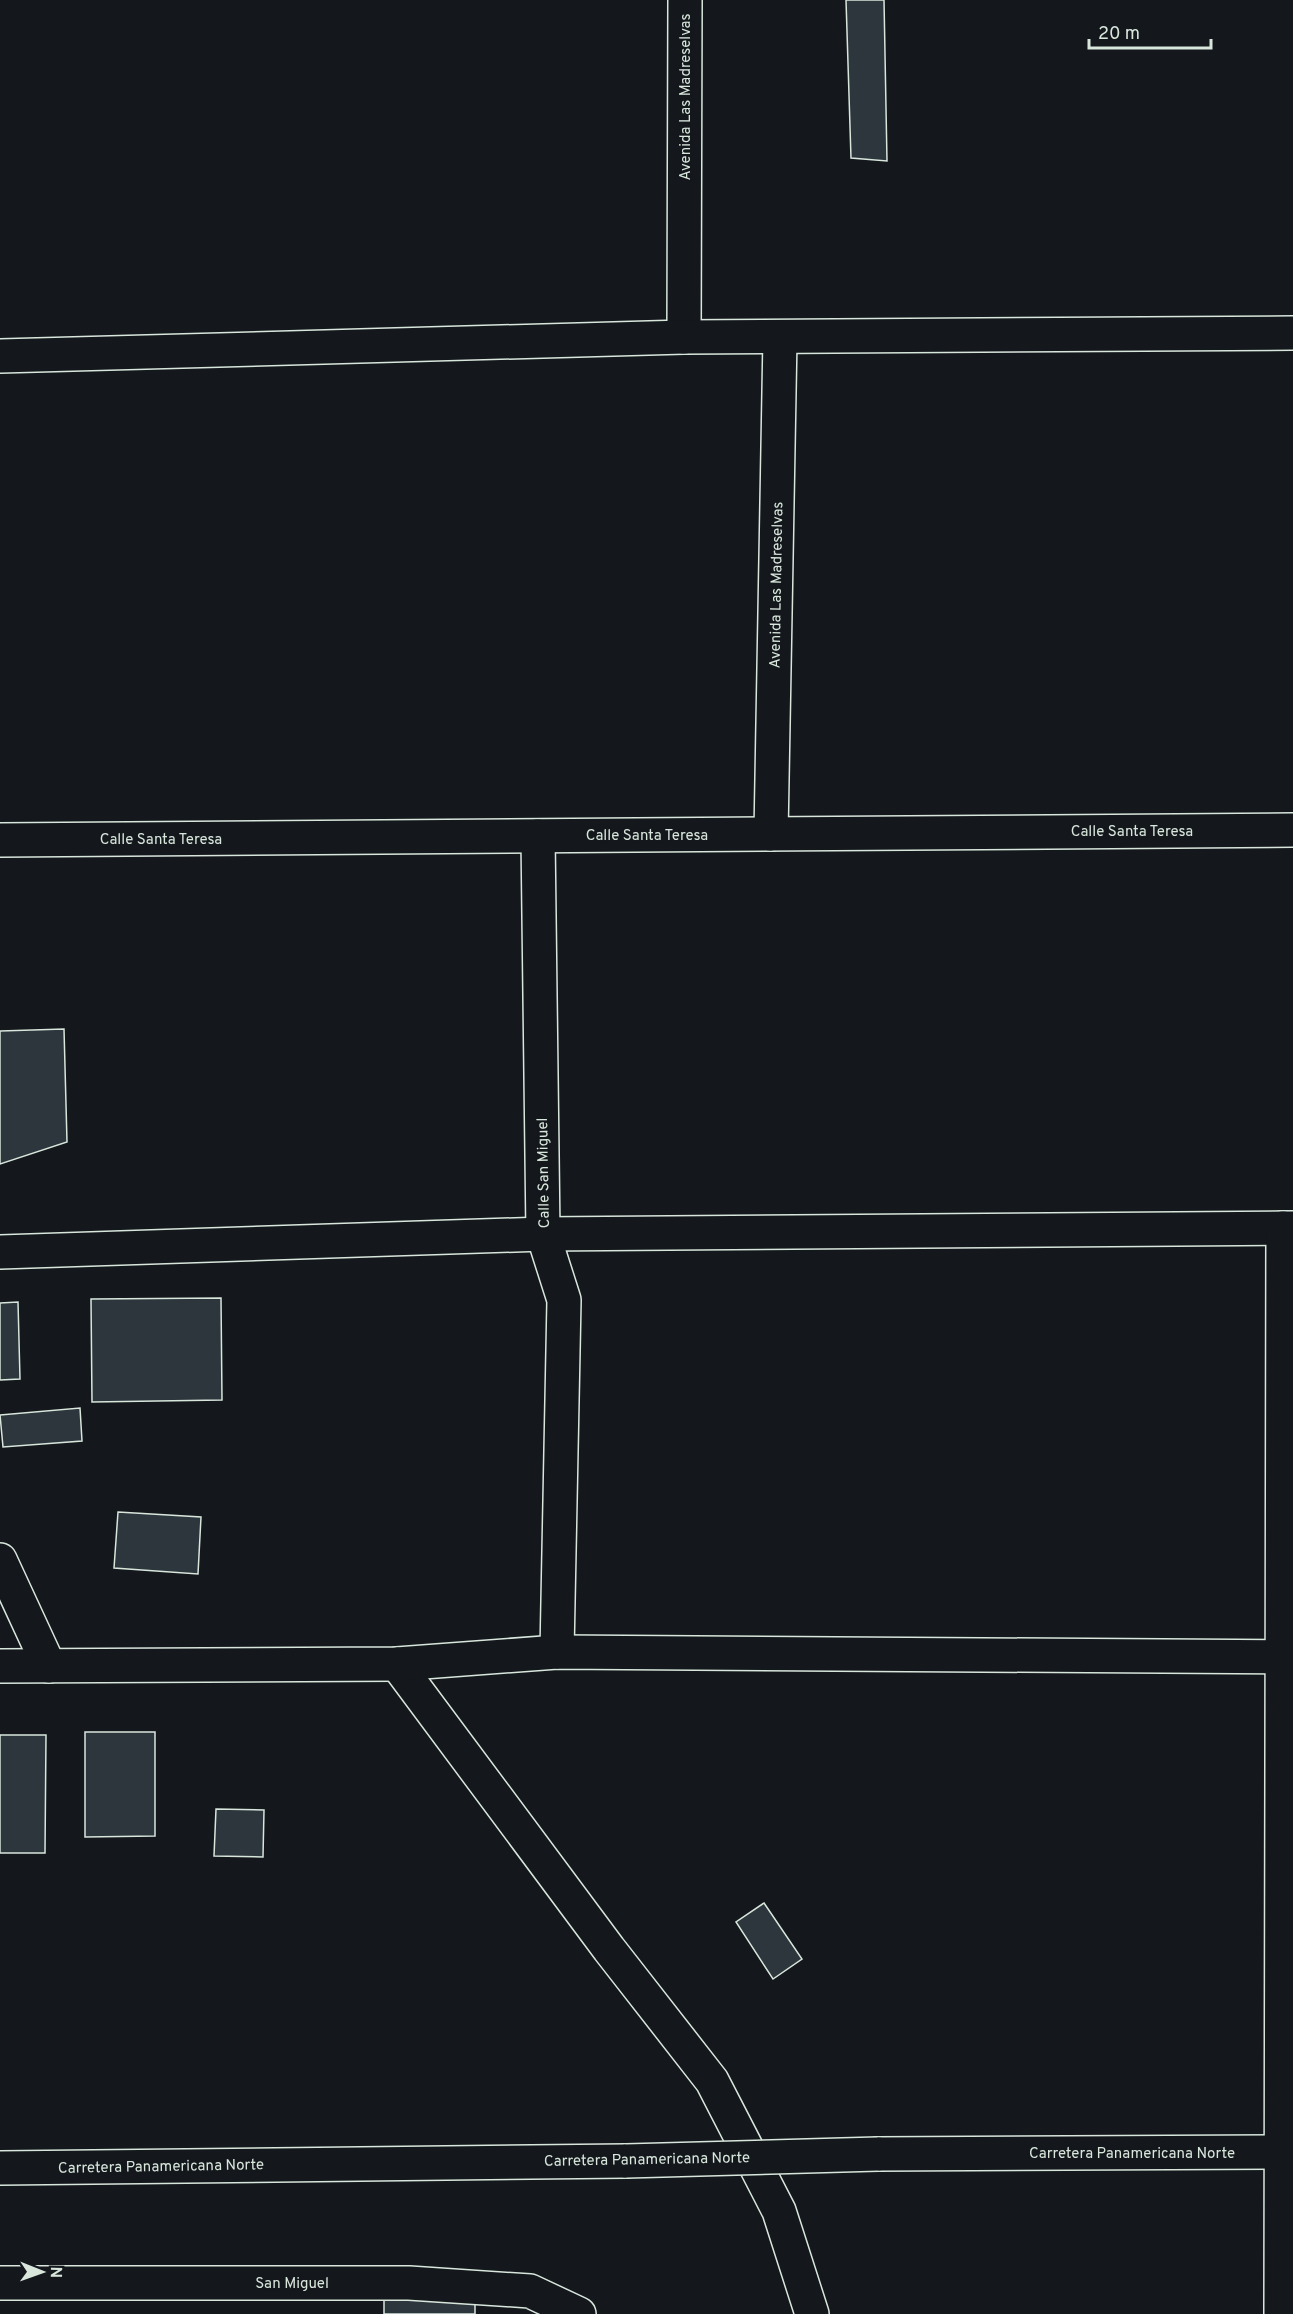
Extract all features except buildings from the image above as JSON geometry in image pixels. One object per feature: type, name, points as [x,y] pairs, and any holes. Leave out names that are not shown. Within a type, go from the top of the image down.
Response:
[{"type":"main road","name":"Avenida Las Madreselvas","points":[[684,337],[685,0]]},
{"type":"main road","points":[[0,356],[684,337],[1293,333]]},
{"type":"main road","name":"Avenida Las Madreselvas","points":[[771,834],[780,337]]},
{"type":"main road","name":"Calle Santa Teresa","points":[[0,840],[1293,830]]},
{"type":"main road","name":"Calle San Miguel","points":[[538,836],[543,1234],[564,1300],[557,1652]]},
{"type":"main road","points":[[0,1252],[543,1234],[1288,1228],[1288,2152],[1287,2240],[1281,2314]]},
{"type":"main road","points":[[0,1560],[49,1666]]},
{"type":"main road","points":[[0,1666],[397,1664],[557,1652],[1288,1657]]},
{"type":"main road","points":[[397,1664],[609,1949],[712,2081],[779,2211],[812,2314]]},
{"type":"main road","name":"Carretera Panamericana Norte","points":[[0,2168],[626,2160],[878,2154],[1288,2152]]},
{"type":"main road","name":"San Miguel","points":[[0,2283],[409,2283],[530,2291],[579,2314]]}]
